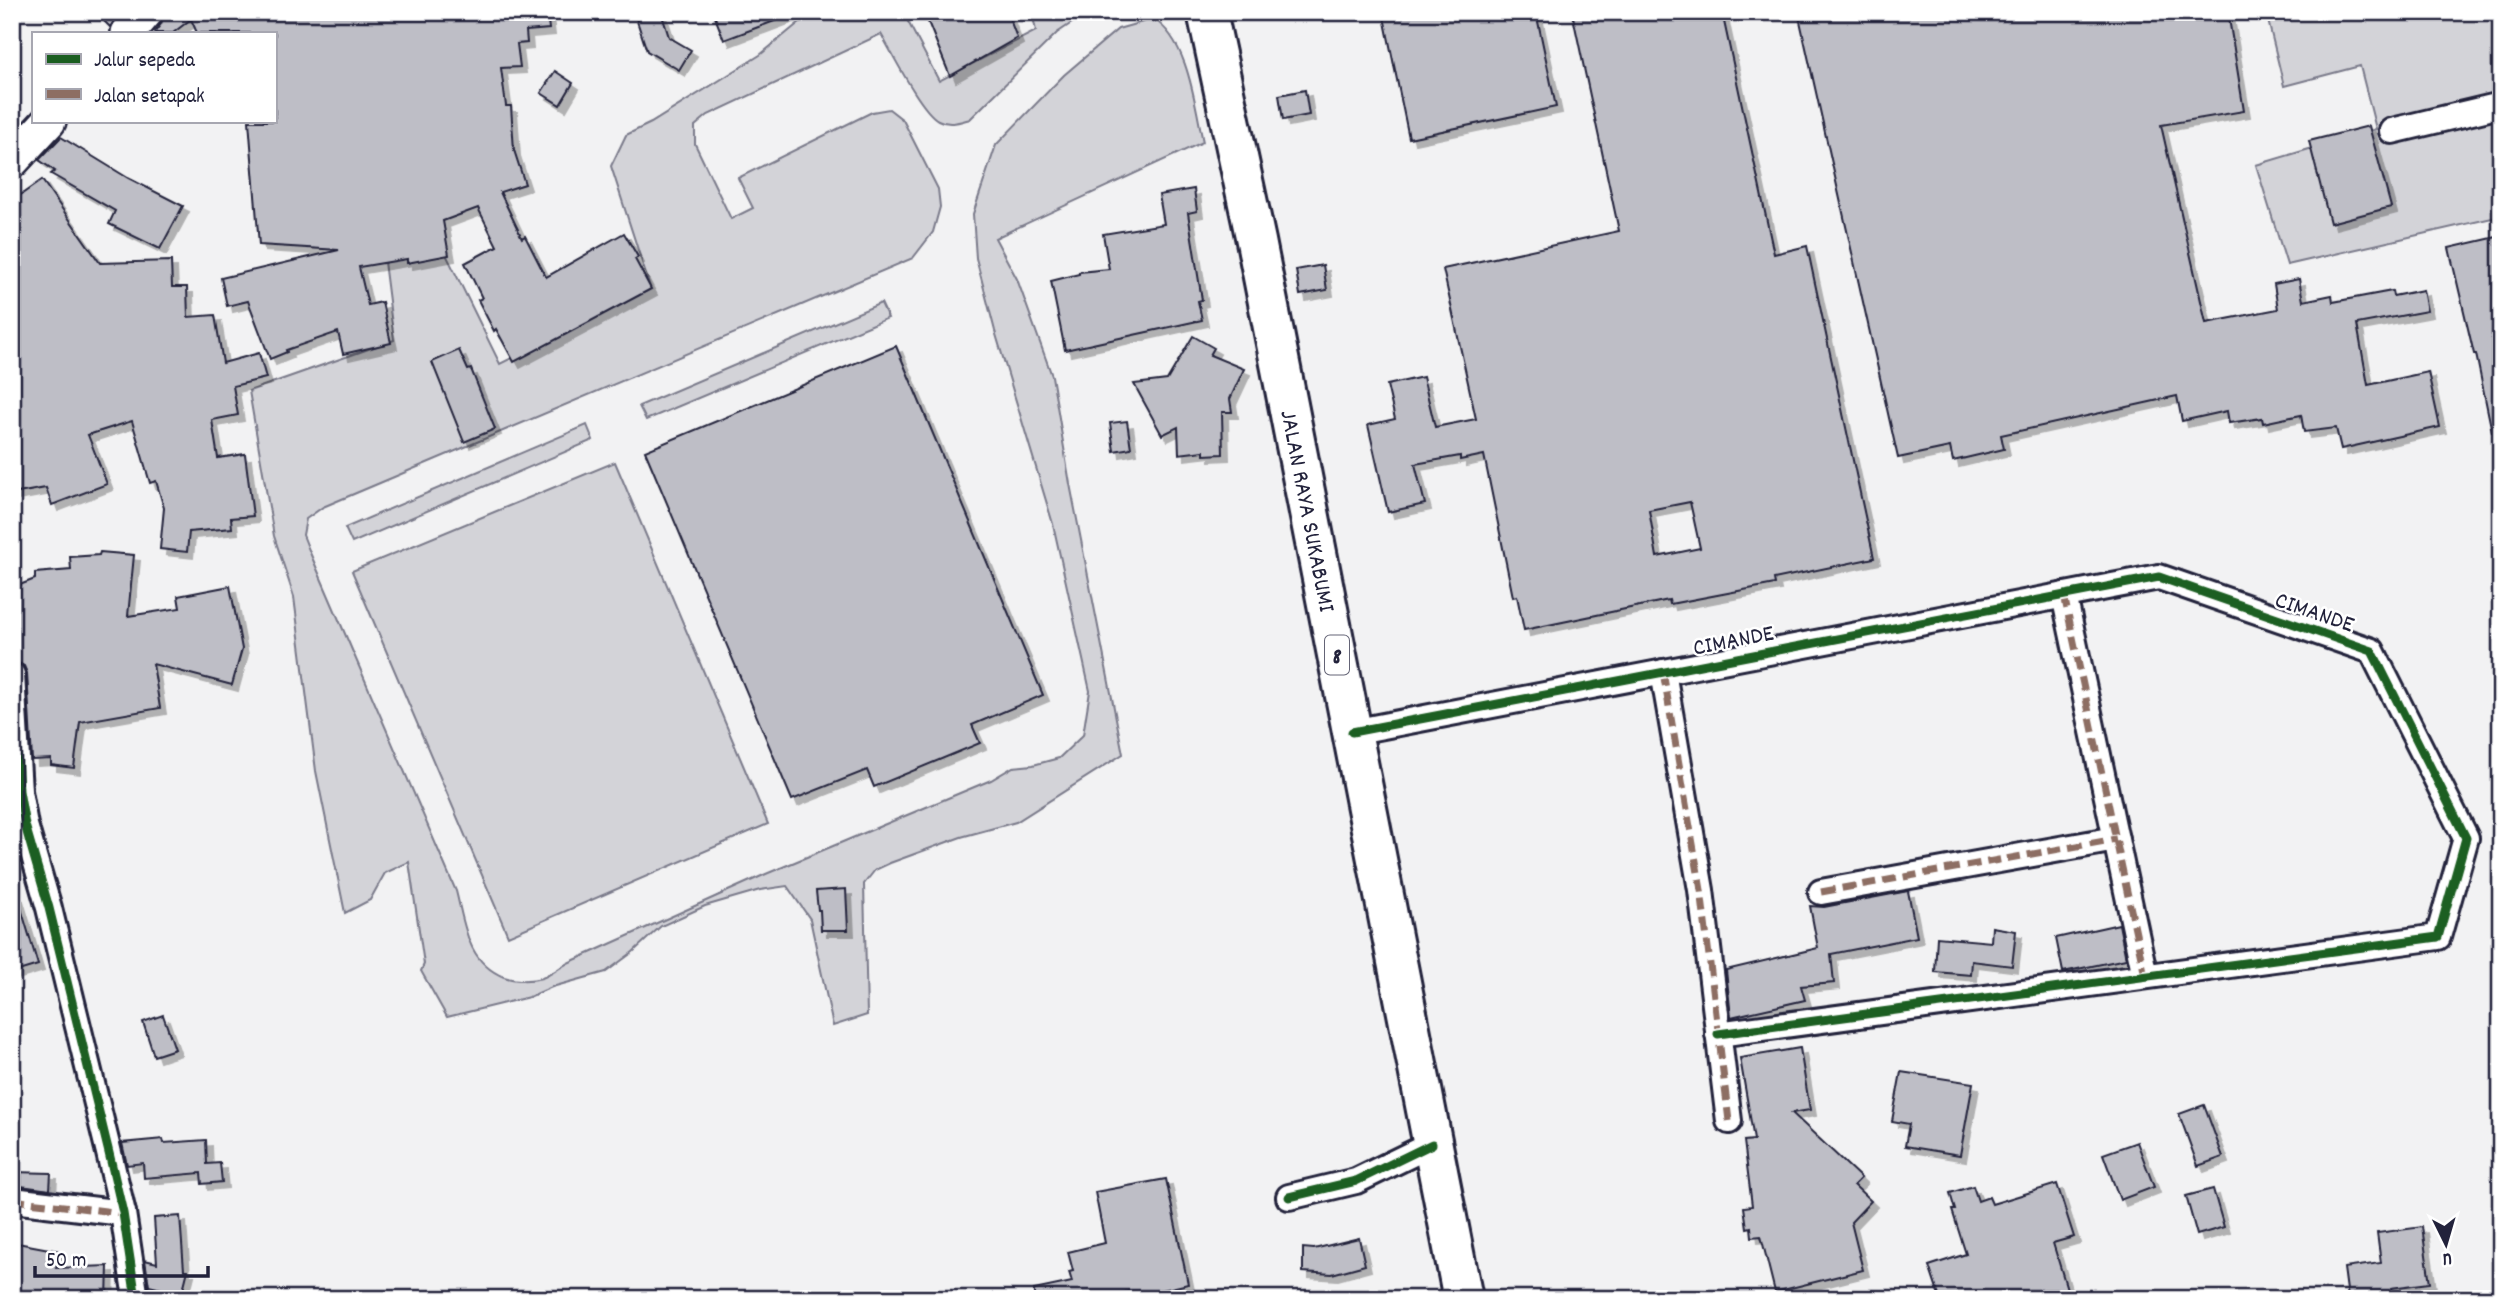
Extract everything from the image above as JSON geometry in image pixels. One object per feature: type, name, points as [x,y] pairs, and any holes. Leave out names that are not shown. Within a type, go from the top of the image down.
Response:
[{"type":"highway","name":"JALAN RAYA SUKABUMI","points":[[1208,12],[1463,1299]]},
{"type":"main road","points":[[129,32],[146,12]]},
{"type":"main road","points":[[12,160],[48,122]]},
{"type":"street","points":[[2392,131],[2501,105]]},
{"type":"street","name":"CIMANDE","points":[[1352,732],[2159,578],[2372,651],[2466,838],[2438,937],[1718,1034]]},
{"type":"street","points":[[2064,595],[2146,976]]},
{"type":"street","points":[[1663,672],[1701,890],[1729,1121]]},
{"type":"street","points":[[12,675],[19,790],[25,825],[49,908],[123,1213],[136,1299]]},
{"type":"street","points":[[1821,892],[2116,839]]},
{"type":"street","points":[[1289,1197],[1356,1181],[1432,1144]]},
{"type":"street","points":[[12,1200],[123,1213]]},
{"type":"shaded area","points":[[812,12],[903,12],[939,81],[1036,31],[1032,12],[1088,12],[1057,33],[970,119],[946,123],[931,114],[915,94],[881,34],[708,115],[695,126],[695,144],[731,219],[753,208],[738,178],[872,112],[889,109],[903,120],[938,189],[940,207],[933,232],[913,258],[323,507],[306,519],[303,535],[456,891],[470,942],[482,962],[504,977],[523,980],[542,978],[570,962],[766,874],[991,780],[1013,767],[1059,758],[1083,735],[1090,691],[1053,524],[976,258],[973,214],[996,145],[1064,75],[1118,29],[1153,19],[1165,29],[1182,57],[1193,92],[1203,142],[995,238],[1017,279],[1052,376],[1070,484],[1123,754],[1016,822],[961,837],[875,870],[864,884],[867,1015],[833,1026],[810,919],[787,886],[760,890],[705,906],[661,926],[606,972],[552,987],[529,997],[447,1017],[421,971],[424,964],[409,862],[385,873],[370,900],[345,913],[316,771],[294,597],[274,536],[249,391],[394,340],[384,262],[445,252],[500,364],[650,287],[611,166],[626,135],[651,123],[760,55]]},
{"type":"shaded area","points":[[2266,12],[2501,12],[2501,216],[2287,265],[2256,165],[2376,129],[2360,66],[2284,86]]},
{"type":"shaded area","points":[[881,303],[888,318],[646,420],[639,406]]},
{"type":"shaded area","points":[[587,425],[593,440],[352,543],[345,528]]},
{"type":"shaded area","points":[[615,462],[768,824],[508,936],[352,571]]},
{"type":"building","points":[[95,12],[120,12],[110,27]]},
{"type":"building","points":[[165,12],[547,12],[549,29],[526,31],[527,43],[517,44],[520,67],[501,68],[506,106],[511,106],[514,150],[525,184],[500,192],[522,238],[525,236],[546,277],[624,233],[638,257],[635,259],[651,289],[514,362],[478,300],[482,298],[465,263],[497,246],[478,208],[443,221],[449,255],[407,263],[407,259],[359,267],[368,305],[382,302],[391,343],[343,354],[338,332],[286,350],[287,352],[270,359],[248,301],[227,306],[221,278],[339,250],[259,245],[249,122],[276,122],[276,32],[197,32],[191,19],[174,32],[155,32]]},
{"type":"building","points":[[634,12],[661,12],[669,37],[691,50],[679,70],[647,51]]},
{"type":"building","points":[[713,12],[793,12],[793,14],[724,40]]},
{"type":"building","points":[[924,12],[1007,12],[1017,38],[950,76]]},
{"type":"building","points":[[1383,12],[1536,12],[1556,107],[1409,138]]},
{"type":"building","points":[[1572,12],[1722,12],[1774,254],[1807,246],[1874,558],[1774,579],[1775,584],[1670,604],[1669,600],[1524,630],[1517,596],[1513,597],[1484,455],[1460,460],[1460,456],[1415,464],[1425,504],[1388,512],[1368,425],[1395,419],[1387,385],[1423,377],[1435,427],[1476,419],[1443,269],[1619,231]],"holes":[[[1690,502],[1700,548],[1657,557],[1649,510]]]},
{"type":"building","points":[[1798,12],[2228,12],[2244,111],[2161,125],[2206,323],[2278,309],[2274,284],[2299,279],[2303,301],[2332,295],[2333,302],[2392,291],[2393,296],[2423,290],[2427,311],[2357,324],[2368,385],[2428,372],[2440,427],[2341,449],[2336,428],[2304,432],[2301,415],[2263,423],[2262,418],[2229,423],[2227,411],[2182,421],[2177,396],[2001,435],[2004,449],[1953,461],[1950,447],[1898,458]]},
{"type":"building","points":[[555,71],[573,83],[560,105],[541,93]]},
{"type":"building","points":[[1305,90],[1309,115],[1283,120],[1279,95]]},
{"type":"building","points":[[2369,126],[2391,207],[2330,223],[2309,141]]},
{"type":"building","points":[[61,137],[128,178],[183,206],[160,249],[109,224],[115,211],[51,174],[55,171],[39,160]]},
{"type":"building","points":[[42,180],[100,263],[171,261],[172,287],[187,287],[188,317],[215,315],[223,363],[259,353],[266,378],[233,386],[238,415],[212,420],[218,458],[245,454],[253,516],[231,518],[232,528],[189,532],[187,552],[160,549],[164,508],[156,481],[150,483],[132,421],[88,435],[107,484],[52,505],[46,488],[12,494],[12,201]]},
{"type":"building","points":[[1194,189],[1197,211],[1188,213],[1202,300],[1198,301],[1202,320],[1065,350],[1051,281],[1079,272],[1109,269],[1103,234],[1164,224],[1159,195]]},
{"type":"building","points":[[2501,236],[2501,431],[2492,432],[2476,354],[2449,248]]},
{"type":"building","points":[[1323,265],[1327,290],[1300,295],[1296,270]]},
{"type":"building","points":[[1193,336],[1214,348],[1210,355],[1244,369],[1230,399],[1232,412],[1222,412],[1223,454],[1204,455],[1204,451],[1179,454],[1178,427],[1162,435],[1134,384],[1167,380]]},
{"type":"building","points":[[896,346],[1043,695],[972,725],[980,743],[874,787],[867,770],[792,800],[645,451]]},
{"type":"building","points":[[459,350],[468,370],[471,369],[495,429],[464,442],[432,362]]},
{"type":"building","points":[[1127,421],[1131,448],[1114,451],[1110,423]]},
{"type":"building","points":[[100,552],[134,555],[128,616],[180,608],[178,596],[230,586],[242,649],[232,685],[153,664],[160,708],[80,722],[74,768],[51,765],[51,759],[32,760],[27,673],[24,666],[14,661],[12,653],[12,588],[35,579],[35,573],[71,570],[70,557],[99,555]]},
{"type":"building","points":[[846,889],[848,930],[821,930],[816,891]]},
{"type":"building","points":[[1908,891],[1917,937],[1831,954],[1834,983],[1801,986],[1805,1000],[1731,1017],[1726,970],[1818,948],[1810,906],[1824,907]]},
{"type":"building","points":[[17,895],[38,965],[12,973],[12,896]]},
{"type":"building","points":[[2119,924],[2126,959],[2063,972],[2056,938]]},
{"type":"building","points":[[1992,927],[2016,931],[2012,966],[1972,961],[1971,975],[1935,972],[1937,937],[1991,942]]},
{"type":"building","points":[[163,1015],[175,1049],[154,1056],[143,1022]]},
{"type":"building","points":[[1800,1048],[1810,1110],[1792,1113],[1861,1178],[1854,1185],[1871,1201],[1851,1222],[1863,1270],[1775,1292],[1761,1236],[1752,1237],[1751,1227],[1747,1228],[1744,1207],[1752,1206],[1744,1141],[1754,1140],[1740,1058]]},
{"type":"building","points":[[1901,1072],[1973,1083],[1960,1155],[1905,1146],[1909,1124],[1892,1121]]},
{"type":"building","points":[[2204,1105],[2223,1157],[2198,1166],[2179,1114]]},
{"type":"building","points":[[163,1139],[164,1143],[206,1140],[207,1164],[220,1163],[222,1182],[202,1184],[201,1173],[144,1178],[143,1163],[127,1165],[122,1143]]},
{"type":"building","points":[[2137,1142],[2154,1187],[2120,1200],[2103,1154]]},
{"type":"building","points":[[13,1172],[51,1173],[50,1190],[13,1185]]},
{"type":"building","points":[[1166,1179],[1188,1284],[1129,1298],[1128,1291],[1099,1299],[1034,1299],[1034,1290],[1072,1282],[1069,1272],[1073,1271],[1068,1252],[1105,1243],[1095,1192]]},
{"type":"building","points":[[2057,1184],[2074,1237],[2053,1243],[2070,1299],[1940,1299],[1929,1266],[1966,1254],[1952,1210],[1955,1210],[1950,1193],[1973,1186],[1978,1201],[1989,1197],[1992,1204]]},
{"type":"building","points":[[2213,1189],[2224,1227],[2197,1235],[2186,1196]]},
{"type":"building","points":[[180,1216],[184,1270],[188,1270],[182,1294],[149,1286],[145,1260],[157,1263],[154,1218]]},
{"type":"building","points":[[2422,1227],[2430,1283],[2348,1298],[2344,1268],[2381,1263],[2377,1233]]},
{"type":"building","points":[[1359,1238],[1365,1265],[1332,1274],[1303,1272],[1303,1248],[1314,1249]]},
{"type":"building","points":[[12,1242],[60,1251],[56,1268],[108,1266],[107,1299],[12,1299]]},
{"type":"marked path","points":[[2064,595],[2145,976]]},
{"type":"marked path","points":[[1663,672],[1701,890],[1729,1121]]},
{"type":"marked path","points":[[1821,892],[2116,839]]},
{"type":"marked path","points":[[12,1200],[123,1213]]},
{"type":"cycle path","points":[[1352,732],[2159,577],[2372,651],[2466,838],[2438,937],[1718,1034]]},
{"type":"cycle path","points":[[12,675],[19,791],[25,825],[49,908],[109,1153],[123,1213],[136,1299]]},
{"type":"cycle path","points":[[1289,1197],[1356,1181],[1432,1144]]}]
